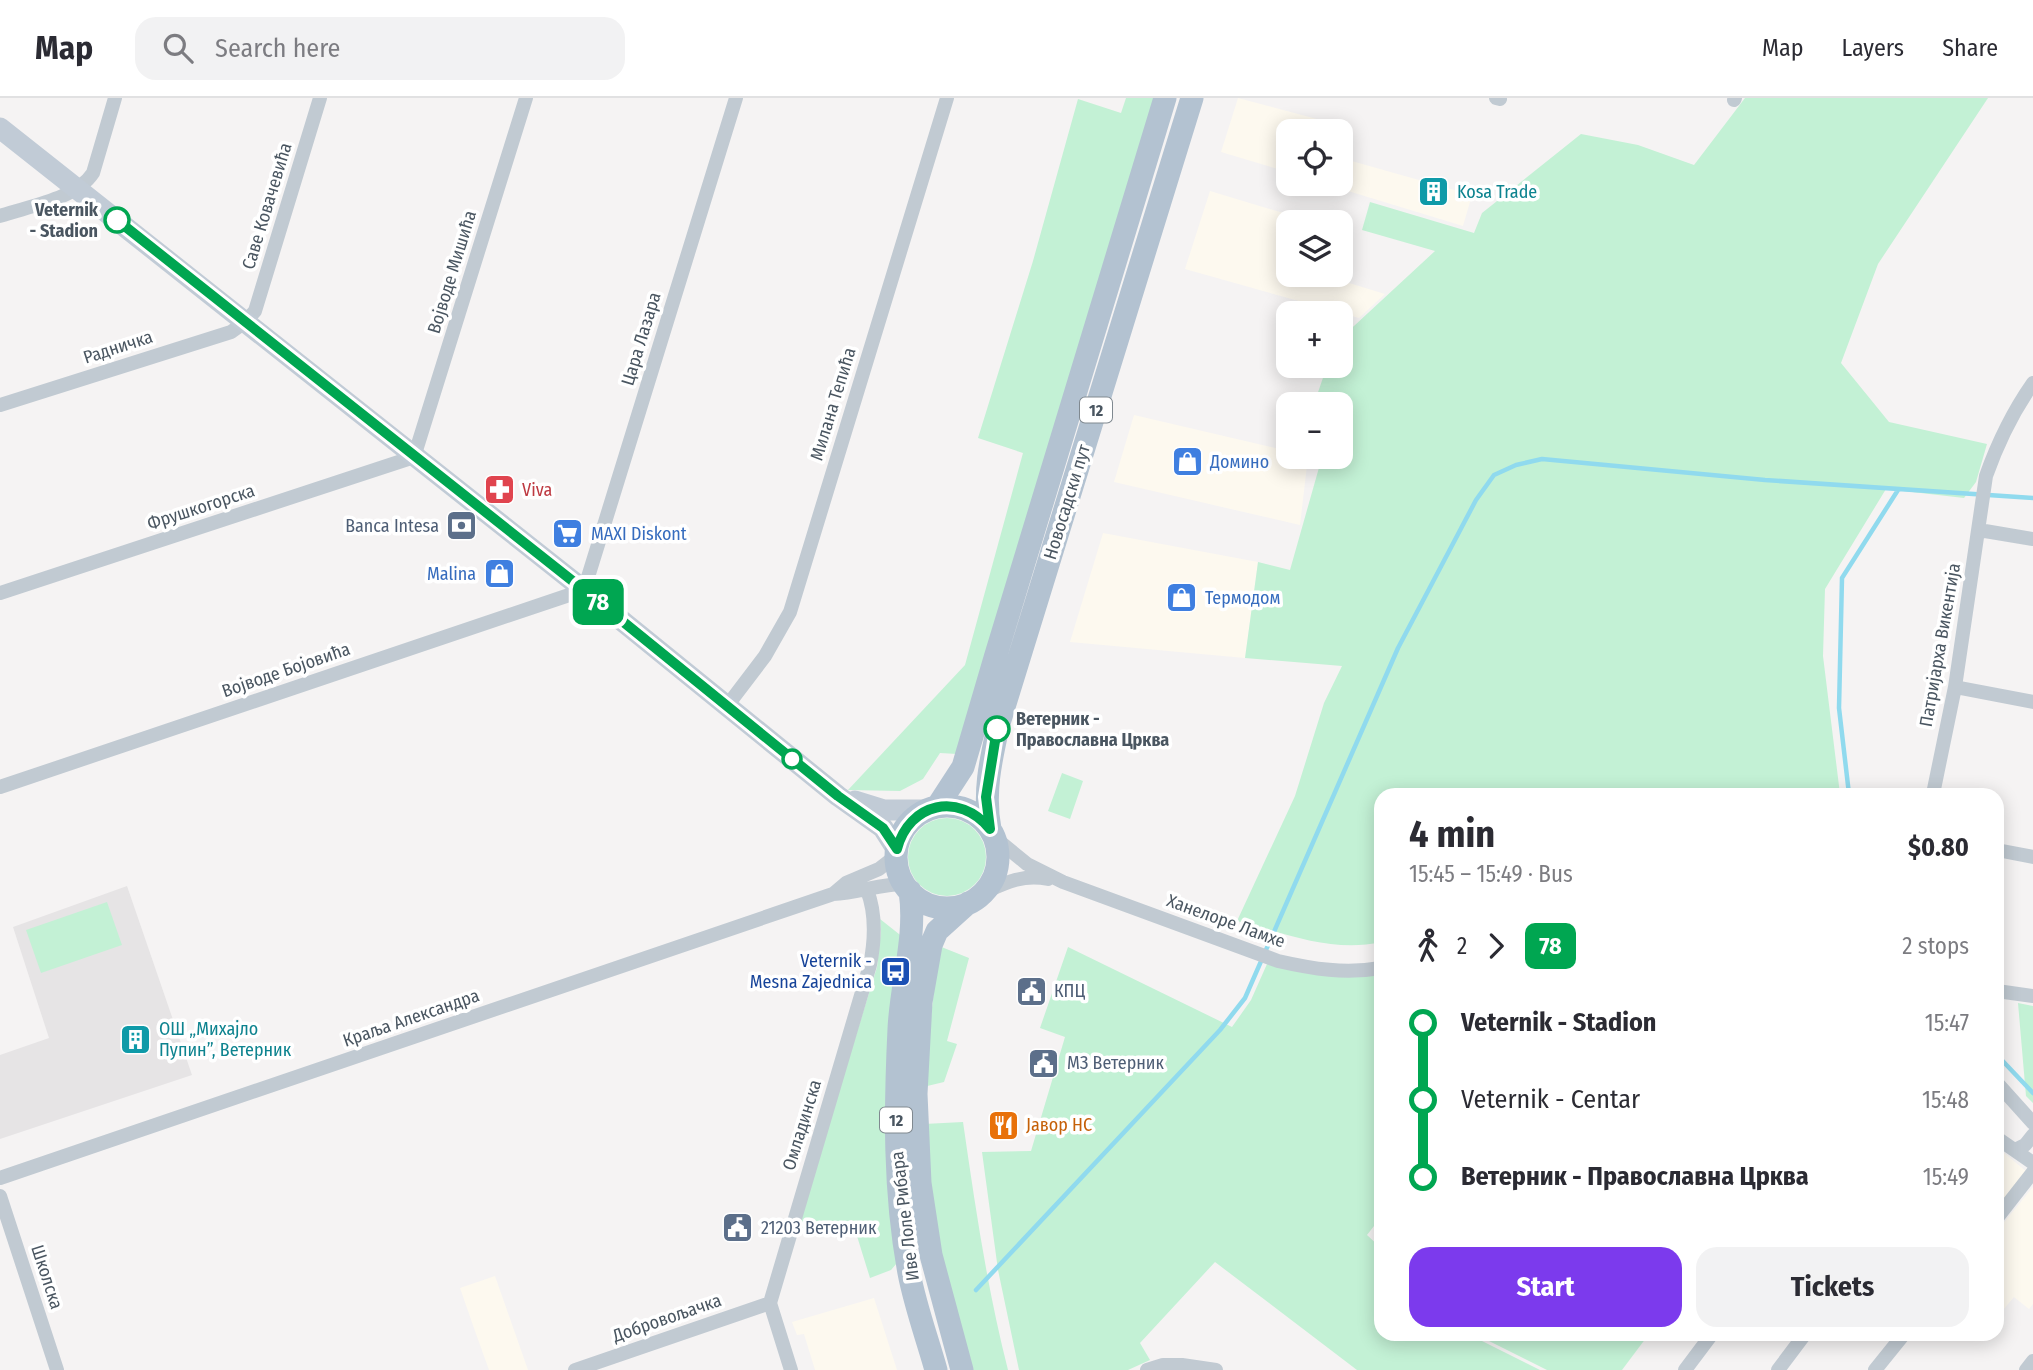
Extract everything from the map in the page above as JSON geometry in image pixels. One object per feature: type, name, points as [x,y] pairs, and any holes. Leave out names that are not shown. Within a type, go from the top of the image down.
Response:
[{"type":"main road","name":"Новосадски пут","points":[[933,808],[959,776],[970,751],[998,647],[1165,98]]},
{"type":"main road","name":"Новосадски пут","points":[[992,833],[986,810],[987,788],[999,723],[1192,98]]},
{"type":"main road","points":[[933,808],[954,806],[971,811],[992,833]]},
{"type":"main road","name":"12","points":[[907,888],[898,870],[897,852],[907,825],[933,808]]},
{"type":"main road","name":"12","points":[[975,898],[993,879],[998,862],[992,833]]},
{"type":"main road","points":[[907,888],[933,905],[951,907],[975,898]]},
{"type":"main road","name":"Иве Лоле Рибара","points":[[907,888],[913,924],[900,1001],[896,1141],[901,1216],[910,1275],[936,1370]]},
{"type":"main road","name":"Иве Лоле Рибара","points":[[962,1370],[931,1255],[920,1183],[916,1094],[921,1002],[931,945],[937,930],[975,898]]},
{"type":"street","points":[[0,216],[78,189],[93,173],[115,98]]},
{"type":"street","name":"Саве Ковачевића","points":[[245,322],[254,311],[320,98]]},
{"type":"street","name":"Војводе Мишића","points":[[414,457],[526,98]]},
{"type":"street","name":"Цара Лазара","points":[[584,590],[736,98]]},
{"type":"street","name":"Милана Тепића","points":[[727,706],[765,656],[790,612],[947,98]]},
{"type":"street","points":[[0,128],[584,590],[838,796],[883,828],[897,852],[879,869],[846,883],[833,894]]},
{"type":"street","name":"Радничка","points":[[0,405],[231,332],[245,322]]},
{"type":"street","name":"Патријарха Викентија","points":[[1934,788],[1955,687],[1984,495],[1996,447],[2012,414],[2033,383]]},
{"type":"street","name":"Фрушкогорска","points":[[0,593],[414,457]]},
{"type":"street","points":[[1979,530],[2033,539]]},
{"type":"street","name":"Војводе Бојовића","points":[[0,787],[584,590]]},
{"type":"street","points":[[1955,687],[2033,702]]},
{"type":"street","points":[[838,796],[884,810],[933,808]]},
{"type":"street","name":"Ханелоре Ламхе","points":[[992,833],[1027,864],[1063,882],[1265,955],[1312,969],[1343,971],[1374,969]]},
{"type":"street","points":[[2004,851],[2033,857]]},
{"type":"street","name":"Ханелоре Ламхе","points":[[975,898],[1024,877],[1063,882]]},
{"type":"street","points":[[833,894],[867,890],[883,884],[907,888]]},
{"type":"street","name":"Омладинска","points":[[770,1303],[870,965],[874,933],[872,902],[867,890]]},
{"type":"street","name":"Краља Александра","points":[[0,1178],[833,894]]},
{"type":"street","points":[[2004,992],[2033,996]]},
{"type":"street","points":[[2004,1091],[2033,1123]]},
{"type":"street","points":[[2015,1150],[2025,1145],[2033,1135]]},
{"type":"street","points":[[2004,1143],[2033,1163]]},
{"type":"street","points":[[2004,1209],[2033,1172]]},
{"type":"street","name":"Школска","points":[[0,1196],[57,1370]]},
{"type":"street","points":[[770,1303],[791,1370]]},
{"type":"street","name":"Добровољачка","points":[[575,1370],[770,1303]]},
{"type":"street","points":[[1685,1370],[1707,1341]]},
{"type":"street","points":[[1778,1370],[1800,1341]]},
{"type":"street","points":[[1875,1370],[1898,1341]]},
{"type":"street","points":[[2026,1370],[2033,1361]]},
{"type":"street","points":[[1147,1370],[1163,1365],[1216,1370]]},
{"type":"shaded area","points":[[1238,98],[1317,119],[1276,119],[1276,168],[1221,152]]},
{"type":"shaded area","name":"Kosa Trade","points":[[1353,161],[1472,195],[1463,226],[1353,193]]},
{"type":"shaded area","points":[[1210,191],[1276,211],[1276,287],[1353,287],[1353,284],[1385,294],[1359,318],[1353,316],[1353,301],[1299,301],[1185,269]]},
{"type":"shaded area","points":[[1134,415],[1276,448],[1276,469],[1307,469],[1300,525],[1114,482]]},
{"type":"shaded area","points":[[1103,533],[1258,562],[1245,658],[1070,642]]},
{"type":"shaded area","points":[[127,886],[192,1075],[0,1139],[0,1055],[49,1038],[13,927]]},
{"type":"shaded area","points":[[2004,1153],[2027,1172],[2004,1200]]},
{"type":"shaded area","points":[[2033,1187],[2033,1304],[2029,1309],[2014,1297],[2004,1309],[2004,1222]]},
{"type":"shaded area","points":[[495,1276],[528,1370],[489,1370],[475,1331],[460,1288]]},
{"type":"shaded area","points":[[874,1298],[897,1370],[815,1370],[804,1334],[797,1335],[792,1322]]},
{"type":"green space","points":[[1126,98],[1155,98],[957,754],[940,753],[923,779],[900,791],[848,790],[965,665],[1023,453],[978,438],[1033,261],[1078,99],[1121,113]]},
{"type":"green space","points":[[1745,98],[1988,98],[1878,264],[1841,363],[1889,422],[1987,444],[1976,482],[1964,498],[1886,489],[1825,589],[1823,656],[1839,788],[1374,788],[1374,943],[1326,943],[1237,921],[1295,796],[1324,703],[1342,666],[1245,658],[1258,562],[1290,570],[1319,469],[1353,469],[1353,392],[1318,392],[1323,378],[1353,378],[1353,327],[1435,251],[1362,230],[1370,202],[1474,233],[1482,213],[1581,134],[1638,145],[1694,165]]},
{"type":"green space","points":[[1062,773],[1083,781],[1070,819],[1048,811]]},
{"type":"green space","points":[[947,818],[962,821],[975,829],[983,842],[986,857],[983,872],[975,885],[962,893],[947,896],[932,893],[919,885],[911,872],[908,857],[911,842],[919,829],[932,821]]},
{"type":"green space","points":[[107,902],[122,945],[41,973],[26,930]]},
{"type":"green space","points":[[880,919],[904,938],[897,1263],[891,1270],[870,1278],[852,1220],[822,1229],[795,1233],[877,967]]},
{"type":"green space","points":[[939,946],[969,958],[947,1041],[957,1044],[944,1082],[923,1087]]},
{"type":"green space","points":[[1068,947],[1232,1027],[1251,1000],[1267,964],[1374,972],[1374,1226],[1367,1235],[1374,1242],[1374,1341],[1482,1341],[1540,1370],[1357,1370],[1215,1262],[1140,1343],[1150,1360],[1128,1370],[1019,1370],[998,1270],[982,1152],[1031,1151],[1065,1037],[1040,1028]]},
{"type":"green space","points":[[2018,1003],[2033,1006],[2033,1103],[2026,1096]]},
{"type":"green space","points":[[963,1122],[988,1277],[1008,1370],[969,1370],[940,1266],[924,1124]]},
{"type":"green space","points":[[1489,1341],[1644,1341],[1622,1370],[1547,1370]]},
{"type":"waterway","points":[[976,1290],[1220,1030],[1245,998],[1398,648],[1476,500],[1494,475],[1516,465],[1542,459],[1765,480],[2033,498]]},
{"type":"waterway","points":[[1848,788],[1839,708],[1842,578],[1898,490]]},
{"type":"waterway","points":[[2004,1062],[2033,1093]]},
{"type":"bus line","name":"78","points":[[117,220],[584,590],[838,796],[883,828],[897,849],[907,825],[920,814],[937,807],[954,806],[971,811],[990,829],[986,797],[997,729]]},
{"type":"place","name":"Kosa Trade","points":[[1434,192]]},
{"type":"place","name":"Veternik - Stadion","points":[[117,220]]},
{"type":"place","name":"Домино","points":[[1187,462]]},
{"type":"place","name":"Viva","points":[[499,490]]},
{"type":"place","name":"Banca Intesa","points":[[462,526]]},
{"type":"place","name":"MAXI Diskont","points":[[568,534]]},
{"type":"place","name":"Malina","points":[[499,574]]},
{"type":"place","name":"Термодом","points":[[1182,598]]},
{"type":"place","name":"Ветерник - Православна Црква","points":[[997,729]]},
{"type":"place","name":"Veternik - Mesna Zajednica","points":[[895,971]]},
{"type":"place","name":"КПЦ","points":[[1031,991]]},
{"type":"place","name":"ОШ „Михајло Пупин”, Ветерник","points":[[136,1039]]},
{"type":"place","name":"МЗ Ветерник","points":[[1044,1063]]},
{"type":"place","name":"Јавор НС","points":[[1003,1125]]},
{"type":"place","name":"21203 Ветерник","points":[[738,1228]]}]
